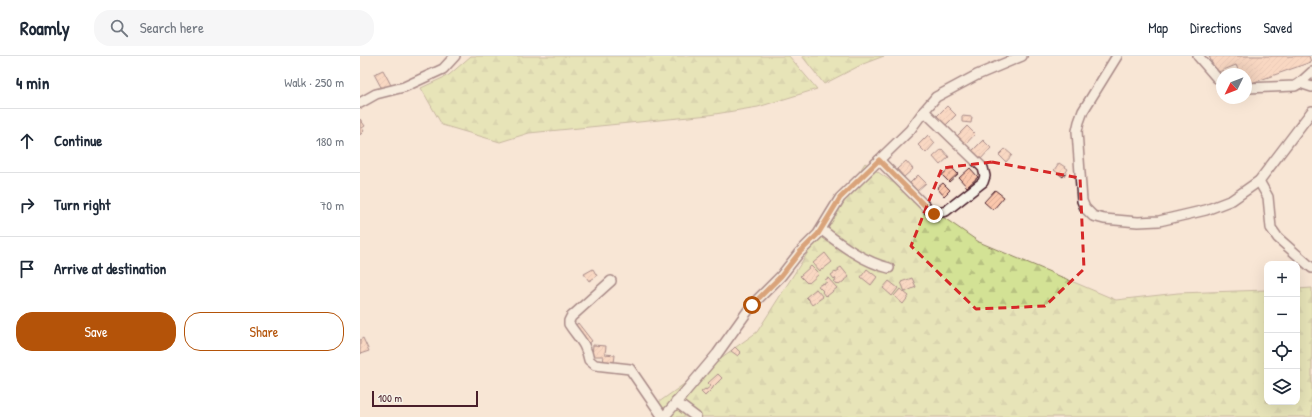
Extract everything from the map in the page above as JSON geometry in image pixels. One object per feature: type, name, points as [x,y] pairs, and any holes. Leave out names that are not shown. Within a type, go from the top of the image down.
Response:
[{"type":"street","points":[[360,103],[376,94],[404,87],[443,69],[455,56]]},
{"type":"street","points":[[611,281],[571,318],[569,324],[582,341],[589,360],[595,365],[630,369],[663,417],[717,354],[752,305],[781,276],[799,253],[816,238],[840,198],[910,130],[936,97],[978,75],[1022,56]]},
{"type":"street","points":[[1117,56],[1083,111],[1077,131],[1082,201],[1085,208],[1093,216],[1104,219],[1138,222],[1159,221],[1206,210],[1232,200],[1259,181],[1312,111]]},
{"type":"street","points":[[1198,56],[1216,77]]},
{"type":"street","points":[[1252,88],[1295,86],[1312,72]]},
{"type":"street","points":[[1300,83],[1312,87]]},
{"type":"street","points":[[879,160],[934,214],[946,211],[983,182],[985,176],[983,168],[924,111]]},
{"type":"street","points":[[1259,181],[1268,197],[1271,228],[1278,238],[1312,268]]},
{"type":"street","points":[[822,230],[844,246],[879,265],[889,268]]},
{"type":"street","points":[[676,402],[696,417]]},
{"type":"highlighted area","points":[[992,162],[1080,178],[1084,269],[1045,306],[976,309],[911,246],[942,168]]},
{"type":"green space","points":[[471,56],[789,56],[817,89],[758,107],[709,115],[529,133],[500,142],[442,125],[421,88],[449,75]]},
{"type":"green space","points":[[802,56],[884,56],[863,64],[824,84]]},
{"type":"green space","points":[[865,163],[979,242],[1116,300],[1178,293],[1264,290],[1264,405],[1300,405],[1300,289],[1312,288],[1312,417],[656,417],[652,407],[757,332]]},
{"type":"building","points":[[1209,56],[1309,56],[1311,62],[1252,83],[1252,68],[1237,68],[1236,65],[1228,68],[1216,68],[1216,73]]},
{"type":"building","points":[[383,70],[391,85],[382,89],[374,74]]},
{"type":"building","points":[[947,106],[956,115],[945,126],[936,117]]},
{"type":"building","points":[[962,116],[972,117],[971,123],[962,122]]},
{"type":"building","points":[[360,119],[365,126],[362,128],[364,131],[360,135]]},
{"type":"building","points":[[967,126],[975,134],[964,146],[956,137]]},
{"type":"building","points":[[928,135],[935,143],[926,153],[918,145]]},
{"type":"building","points":[[983,140],[991,148],[980,160],[972,151]]},
{"type":"building","points":[[942,149],[949,157],[940,165],[933,157]]},
{"type":"building","points":[[1005,149],[1012,155],[1006,162],[999,155]]},
{"type":"building","points":[[906,161],[913,169],[904,177],[897,169]]},
{"type":"building","points":[[1059,163],[1068,169],[1063,177],[1054,170]]},
{"type":"building","points":[[951,167],[958,174],[949,182],[942,175]]},
{"type":"building","points":[[970,168],[978,177],[967,187],[959,178]]},
{"type":"building","points":[[918,175],[926,183],[917,191],[910,183]]},
{"type":"building","points":[[943,183],[950,190],[944,196],[937,188]]},
{"type":"building","points":[[995,190],[1004,197],[993,210],[984,202]]},
{"type":"building","points":[[825,253],[832,262],[820,271],[813,263]]},
{"type":"building","points":[[811,266],[819,274],[807,283],[800,276]]},
{"type":"building","points":[[841,267],[849,277],[837,285],[834,281],[836,280],[835,278],[834,279],[831,275],[839,271],[838,269]]},
{"type":"building","points":[[593,269],[597,276],[589,281],[584,274]]},
{"type":"building","points":[[867,269],[877,277],[871,285],[861,277]]},
{"type":"building","points":[[828,278],[837,288],[825,296],[822,292],[823,291],[818,286],[827,282],[825,280]]},
{"type":"building","points":[[912,278],[916,287],[905,292],[901,282]]},
{"type":"building","points":[[889,281],[898,288],[892,296],[883,288]]},
{"type":"building","points":[[816,289],[823,297],[812,305],[809,301],[810,300],[806,297]]},
{"type":"building","points":[[900,289],[909,296],[903,304],[894,296]]},
{"type":"building","points":[[578,323],[592,341],[587,345],[573,327]]},
{"type":"building","points":[[363,338],[369,351],[360,354],[360,340]]},
{"type":"building","points":[[593,345],[606,346],[605,354],[615,355],[614,363],[604,362],[603,356],[592,356]]},
{"type":"building","points":[[735,347],[741,353],[738,356],[731,351]]},
{"type":"building","points":[[718,374],[722,378],[705,396],[701,392],[711,386],[708,383]]},
{"type":"route","points":[[752,305],[781,276],[799,253],[816,238],[840,198],[879,160],[934,214]]}]
